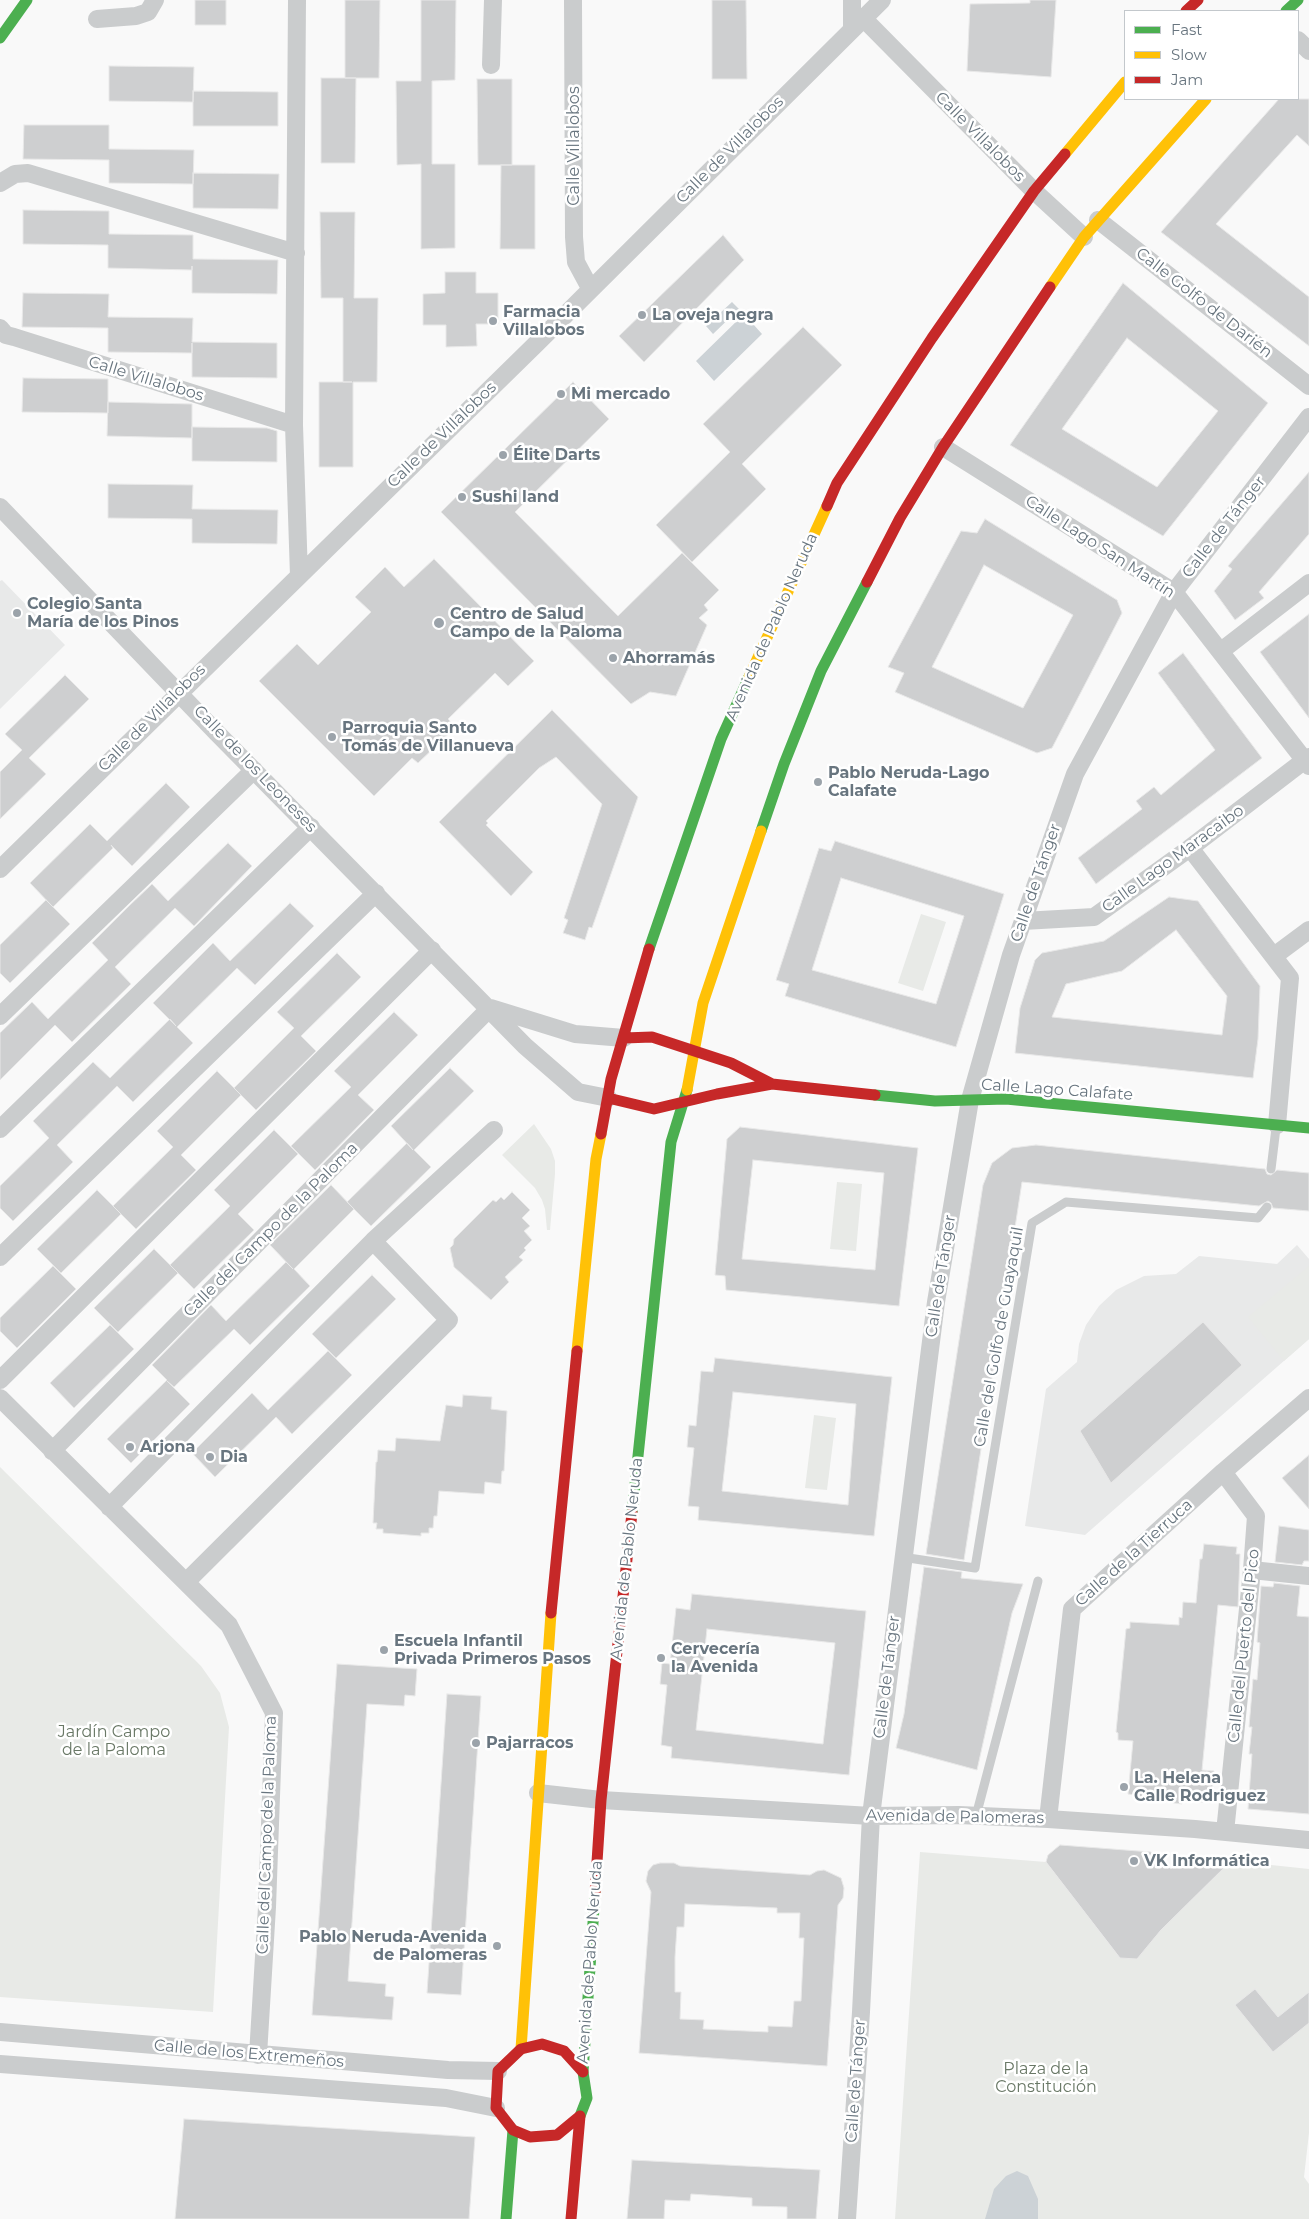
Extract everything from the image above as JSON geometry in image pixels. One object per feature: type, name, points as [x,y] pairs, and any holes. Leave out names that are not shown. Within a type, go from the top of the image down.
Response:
[{"type":"main road","points":[[0,38],[27,0]]},
{"type":"main road","points":[[1187,10],[1198,0]]},
{"type":"main road","points":[[1287,10],[1298,0]]},
{"type":"main road","name":"Avenida de Pablo Neruda","points":[[608,1098],[611,1079],[657,924],[721,738],[837,483],[932,338],[1034,191],[1124,83]]},
{"type":"main road","name":"Avenida de Pablo Neruda","points":[[583,2072],[601,1800],[671,1142],[685,1102],[703,1003],[784,764],[822,671],[900,518],[943,447],[1084,236],[1205,100]]},
{"type":"main road","points":[[624,1038],[652,1037],[693,1050]]},
{"type":"main road","name":"Calle Lago Calafate","points":[[693,1050],[731,1063],[772,1084]]},
{"type":"main road","name":"Calle Lago Calafate","points":[[608,1098],[654,1110],[772,1084],[935,1101],[1006,1099],[1309,1128]]},
{"type":"main road","points":[[520,2049],[551,1610],[596,1159],[608,1098]]},
{"type":"main road","points":[[572,2219],[580,2116],[587,2098],[583,2072],[564,2051],[542,2044],[520,2049],[498,2071],[496,2108],[513,2130],[530,2137],[557,2135],[580,2116]]},
{"type":"main road","points":[[506,2219],[513,2130]]},
{"type":"street","points":[[97,19],[136,16],[148,12],[155,0]]},
{"type":"street","points":[[298,0],[294,425],[298,576]]},
{"type":"street","points":[[491,65],[492,0]]},
{"type":"street","name":"Calle Villalobos","points":[[573,0],[574,237],[576,262],[590,288]]},
{"type":"street","points":[[852,0],[858,23]]},
{"type":"street","name":"Calle de Villalobos","points":[[0,869],[882,0]]},
{"type":"street","name":"Calle Villalobos","points":[[858,23],[1034,191]]},
{"type":"street","points":[[1299,41],[1309,51]]},
{"type":"street","points":[[0,184],[15,174],[28,173],[296,253]]},
{"type":"street","points":[[1034,191],[1084,236]]},
{"type":"street","name":"Calle Golfo de Darién","points":[[1098,220],[1309,386]]},
{"type":"street","name":"Calle Villalobos","points":[[0,328],[6,335],[14,338],[294,425]]},
{"type":"street","name":"Calle de Tánger","points":[[846,2219],[861,2012],[871,1816],[902,1557],[936,1302],[970,1100],[1011,955],[1075,774],[1174,592],[1309,417]]},
{"type":"street","name":"Calle Lago San Martín","points":[[943,447],[1174,592],[1308,761]]},
{"type":"street","name":"Calle de los Leoneses","points":[[0,507],[180,691],[254,770],[490,1008],[525,1046],[578,1092],[608,1098]]},
{"type":"street","points":[[1221,651],[1309,583]]},
{"type":"street","name":"Calle Lago Maracaibo","points":[[1023,921],[1094,917],[1308,761]]},
{"type":"street","points":[[0,1016],[254,770]]},
{"type":"street","points":[[0,1129],[311,827]]},
{"type":"street","points":[[1190,848],[1290,978],[1277,1125]]},
{"type":"street","points":[[0,1257],[376,893]]},
{"type":"street","points":[[1274,956],[1309,930]]},
{"type":"street","points":[[0,1380],[432,950]]},
{"type":"street","name":"Calle de los Leoneses","points":[[490,1008],[574,1034],[624,1038]]},
{"type":"street","name":"Calle del Campo de la Paloma","points":[[52,1451],[490,1008]]},
{"type":"street","points":[[109,1507],[373,1241],[494,1130]]},
{"type":"street","points":[[187,1581],[449,1320],[373,1241]]},
{"type":"street","name":"Calle del Campo de la Paloma","points":[[0,1398],[109,1507],[187,1581],[229,1625],[274,1713],[267,1907],[258,2055]]},
{"type":"street","name":"Calle de la Tierruca","points":[[1048,1819],[1072,1609],[1223,1472],[1309,1398]]},
{"type":"street","name":"Calle del Puerto del Pico","points":[[1223,1472],[1256,1516],[1225,1832]]},
{"type":"street","points":[[1252,1570],[1309,1576]]},
{"type":"street","name":"Avenida de Palomeras","points":[[538,1793],[601,1800],[871,1816],[976,1816],[1048,1819],[1309,1840]]},
{"type":"street","name":"Calle de los Extremeños","points":[[0,2032],[448,2070],[498,2071]]},
{"type":"street","name":"Calle de los Extremeños","points":[[0,2064],[446,2098],[496,2108]]},
{"type":"lane","points":[[1271,1170],[1277,1125]]},
{"type":"lane","name":"Calle del Golfo de Guayaquil","points":[[902,1557],[975,1568],[1032,1224],[1066,1202],[1258,1218],[1267,1207]]},
{"type":"lane","points":[[976,1816],[1038,1581]]},
{"type":"shaded area","points":[[732,302],[739,309],[713,334],[706,326]]},
{"type":"shaded area","points":[[744,314],[762,334],[714,381],[696,361]]},
{"type":"shaded area","name":"Colegio Santa María de los Pinos","points":[[2,580],[65,645],[0,709],[0,581]]},
{"type":"shaded area","points":[[1297,1245],[1309,1259],[1309,1339],[1085,1535],[1025,1526],[1046,1389],[1077,1362],[1079,1344],[1086,1325],[1099,1306],[1116,1290],[1144,1276],[1176,1274],[1199,1256],[1277,1264]]},
{"type":"shaded area","points":[[1017,2171],[1028,2176],[1038,2199],[1038,2219],[985,2219],[994,2189],[1006,2176]]},
{"type":"green space","points":[[921,914],[946,922],[923,991],[898,983]]},
{"type":"green space","points":[[534,1124],[551,1149],[555,1161],[550,1230],[547,1230],[545,1209],[535,1188],[502,1155]]},
{"type":"green space","points":[[837,1182],[862,1184],[856,1251],[830,1249]]},
{"type":"green space","points":[[1309,1266],[1309,1339],[1284,1361],[1248,1317]]},
{"type":"green space","points":[[814,1415],[836,1418],[827,1490],[805,1488]]},
{"type":"green space","name":"Jardín Campo de la Paloma","points":[[0,1467],[201,1666],[220,1693],[229,1727],[213,2012],[0,1997]]},
{"type":"green space","name":"Plaza de la Constitución","points":[[920,1852],[1046,1862],[1120,1958],[1137,1958],[1161,1930],[1223,1869],[1224,1860],[1309,1869],[1309,2133],[1304,2177],[1309,2184],[1309,2219],[895,2219]]},
{"type":"building","points":[[195,0],[226,0],[226,25],[195,25]]},
{"type":"building","points":[[345,0],[380,0],[379,78],[345,78]]},
{"type":"building","points":[[421,0],[456,0],[455,80],[432,81],[432,164],[455,164],[455,248],[421,249],[421,164],[397,165],[396,81],[421,81]]},
{"type":"building","points":[[712,0],[746,0],[747,79],[712,79]]},
{"type":"building","points":[[1030,0],[1056,0],[1051,77],[967,71],[970,4],[1030,3]]},
{"type":"building","points":[[109,66],[194,67],[193,102],[109,101]]},
{"type":"building","points":[[321,78],[356,78],[355,163],[321,163]]},
{"type":"building","points":[[477,79],[512,79],[512,165],[478,165]]},
{"type":"building","points":[[193,91],[278,92],[278,126],[193,126]]},
{"type":"building","points":[[1309,99],[1309,146],[1297,135],[1216,224],[1309,297],[1309,346],[1161,232],[1278,100]]},
{"type":"building","points":[[24,125],[109,125],[109,149],[194,150],[193,184],[109,183],[109,160],[23,159]]},
{"type":"building","points":[[501,165],[535,165],[535,249],[500,249]]},
{"type":"building","points":[[193,173],[279,174],[278,209],[193,208]]},
{"type":"building","points":[[23,210],[109,211],[109,234],[193,235],[193,259],[278,260],[277,294],[192,293],[192,270],[108,268],[108,245],[23,244]]},
{"type":"building","points":[[320,212],[355,212],[354,298],[378,298],[377,382],[353,382],[353,467],[319,467],[319,382],[343,382],[343,298],[321,298]]},
{"type":"building","points":[[723,235],[744,260],[644,362],[619,336]]},
{"type":"building","points":[[445,272],[476,272],[476,293],[498,293],[498,324],[476,324],[477,346],[446,347],[446,325],[423,325],[423,294],[445,293]]},
{"type":"building","points":[[1123,283],[1268,403],[1163,536],[1010,445]],"holes":[[[1127,338],[1218,411],[1157,487],[1062,429]]]},
{"type":"building","points":[[23,293],[109,294],[108,317],[193,318],[192,342],[277,343],[277,378],[192,377],[192,353],[108,352],[108,328],[22,327]]},
{"type":"building","points":[[803,327],[842,365],[742,464],[766,489],[692,562],[656,525],[730,452],[703,424]]},
{"type":"building","points":[[23,378],[108,379],[108,413],[22,412]]},
{"type":"building","points":[[573,382],[609,419],[515,512],[618,616],[682,553],[719,590],[704,605],[708,610],[699,618],[707,625],[676,696],[650,692],[631,704],[441,512]]},
{"type":"building","points":[[108,402],[192,404],[192,438],[107,436]]},
{"type":"building","points":[[192,427],[267,428],[277,431],[277,462],[192,461]]},
{"type":"building","points":[[1309,472],[1309,534],[1259,592],[1264,598],[1235,620],[1214,591],[1232,569],[1228,566]]},
{"type":"building","points":[[108,484],[193,485],[192,509],[278,510],[277,544],[192,543],[192,519],[108,518]]},
{"type":"building","points":[[985,519],[1117,600],[1122,613],[1052,748],[1037,753],[895,692],[904,673],[888,667],[961,531],[977,533]],"holes":[[[984,565],[1073,615],[1023,708],[932,667]]]},
{"type":"building","points":[[434,559],[534,661],[508,686],[495,673],[448,719],[456,727],[418,763],[412,758],[374,796],[259,681],[297,644],[318,665],[371,612],[355,597],[385,567],[404,587]]},
{"type":"building","points":[[1309,614],[1309,718],[1260,652]]},
{"type":"building","points":[[1183,653],[1262,758],[1096,884],[1078,858],[1142,809],[1136,801],[1154,787],[1161,795],[1215,750],[1158,673]]},
{"type":"building","points":[[65,675],[89,699],[29,758],[46,774],[0,819],[0,772],[22,750],[5,734]]},
{"type":"building","points":[[552,710],[638,797],[592,928],[589,927],[585,940],[563,933],[568,920],[564,918],[602,804],[556,757],[539,768],[486,821],[488,823],[486,825],[533,872],[511,896],[439,822]]},
{"type":"building","points":[[166,783],[190,807],[132,866],[111,845],[113,848],[53,907],[30,883],[90,824],[107,841]]},
{"type":"building","points":[[835,841],[1004,894],[956,1047],[785,996],[789,984],[776,980],[819,848],[831,851]],"holes":[[[841,878],[964,916],[936,1004],[812,970]]]},
{"type":"building","points":[[228,843],[252,866],[194,926],[175,908],[115,967],[131,984],[72,1042],[55,1025],[0,1080],[0,1033],[32,1002],[48,1019],[108,960],[92,943],[129,906],[152,884],[168,901]]},
{"type":"building","points":[[1169,897],[1198,901],[1260,986],[1258,1039],[1253,1078],[1015,1053],[1020,1008],[1035,960],[1042,953],[1104,941]],"holes":[[[1176,930],[1227,996],[1222,1035],[1052,1017],[1066,984],[1122,971]]]},
{"type":"building","points":[[46,900],[70,924],[10,983],[0,973],[0,945]]},
{"type":"building","points":[[290,903],[314,926],[255,985],[237,968],[177,1027],[193,1043],[133,1102],[117,1086],[57,1145],[73,1162],[13,1221],[0,1208],[0,1186],[49,1138],[33,1121],[93,1062],[110,1078],[169,1019],[153,1003],[213,943],[230,961]]},
{"type":"building","points":[[337,953],[361,977],[301,1036],[316,1051],[256,1110],[234,1088],[294,1028],[277,1012]]},
{"type":"building","points":[[394,1012],[418,1035],[358,1095],[374,1110],[315,1170],[291,1146],[351,1087],[334,1071]]},
{"type":"building","points":[[450,1068],[474,1091],[414,1150],[431,1167],[371,1226],[347,1202],[407,1143],[391,1126]]},
{"type":"building","points":[[217,1071],[241,1095],[181,1155],[196,1170],[136,1229],[113,1206],[173,1147],[157,1131]]},
{"type":"building","points":[[740,1127],[918,1148],[899,1306],[726,1290],[725,1276],[715,1275],[727,1139]],"holes":[[[753,1160],[884,1173],[875,1270],[742,1259]]]},
{"type":"building","points":[[274,1130],[298,1154],[238,1214],[254,1230],[194,1289],[170,1265],[230,1206],[214,1190]]},
{"type":"building","points":[[1036,1145],[1265,1169],[1267,1174],[1271,1175],[1277,1170],[1309,1173],[1309,1211],[1273,1208],[1268,1201],[1259,1206],[1022,1182],[964,1560],[926,1554],[983,1185],[992,1163],[1012,1148]]},
{"type":"building","points":[[331,1185],[354,1209],[294,1269],[310,1286],[250,1345],[234,1329],[174,1387],[167,1381],[190,1404],[131,1463],[107,1439],[167,1380],[152,1365],[211,1305],[226,1321],[286,1262],[293,1269],[270,1245]]},
{"type":"building","points":[[97,1190],[121,1214],[61,1273],[37,1249]]},
{"type":"building","points":[[512,1192],[530,1210],[522,1218],[530,1226],[524,1231],[532,1240],[519,1257],[523,1260],[505,1277],[509,1282],[491,1300],[454,1267],[450,1248],[453,1245],[454,1239],[493,1200],[496,1202],[501,1197],[504,1200]]},
{"type":"building","points":[[154,1249],[178,1273],[118,1332],[94,1308]]},
{"type":"building","points":[[53,1266],[76,1289],[17,1348],[0,1331],[0,1318]]},
{"type":"building","points":[[372,1275],[396,1299],[336,1358],[312,1334]]},
{"type":"building","points":[[1203,1322],[1242,1365],[1111,1483],[1080,1431]]},
{"type":"building","points":[[110,1325],[134,1349],[74,1408],[50,1383]]},
{"type":"building","points":[[328,1351],[352,1375],[292,1434],[276,1417],[215,1477],[192,1453],[252,1393],[268,1410]]},
{"type":"building","points":[[715,1358],[892,1377],[874,1536],[698,1520],[699,1507],[688,1506],[694,1448],[687,1447],[689,1425],[696,1426],[701,1371],[713,1372]],"holes":[[[733,1392],[856,1404],[848,1505],[722,1491]]]},
{"type":"building","points":[[463,1395],[492,1397],[491,1409],[507,1411],[504,1471],[502,1471],[501,1484],[485,1482],[484,1494],[439,1491],[437,1516],[434,1516],[433,1528],[429,1528],[429,1533],[421,1533],[421,1536],[383,1533],[383,1529],[376,1529],[377,1523],[373,1523],[378,1450],[395,1451],[396,1438],[440,1441],[446,1405],[462,1407]]},
{"type":"building","points":[[1309,1455],[1309,1509],[1282,1478]]},
{"type":"building","points":[[1279,1526],[1309,1530],[1309,1561],[1304,1561],[1302,1565],[1275,1562]]},
{"type":"building","points":[[1204,1544],[1237,1547],[1236,1554],[1240,1554],[1238,1607],[1218,1605],[1202,1770],[1214,1771],[1211,1803],[1182,1800],[1182,1804],[1135,1798],[1135,1795],[1128,1794],[1133,1741],[1118,1740],[1118,1733],[1116,1732],[1126,1629],[1130,1628],[1130,1622],[1179,1625],[1179,1617],[1182,1618],[1183,1602],[1196,1603],[1200,1559],[1202,1559]]},
{"type":"building","points":[[924,1567],[962,1572],[961,1578],[1023,1584],[1012,1613],[977,1770],[896,1748],[904,1714]]},
{"type":"building","points":[[1274,1583],[1300,1586],[1297,1616],[1309,1617],[1309,1814],[1248,1809],[1252,1754],[1249,1754],[1252,1727],[1249,1727],[1253,1679],[1257,1680],[1260,1643],[1257,1642],[1261,1586],[1273,1587]]},
{"type":"building","points":[[692,1594],[866,1611],[849,1775],[671,1758],[672,1747],[661,1745],[667,1685],[660,1684],[662,1663],[670,1664],[676,1608],[690,1610]],"holes":[[[707,1629],[835,1643],[823,1744],[696,1730]]]},
{"type":"building","points":[[337,1664],[417,1669],[415,1696],[405,1695],[404,1706],[367,1704],[348,1981],[386,1984],[385,1996],[394,1997],[392,2020],[312,2015]]},
{"type":"building","points":[[447,1694],[481,1696],[461,1995],[427,1993]]},
{"type":"building","points":[[1060,1845],[1151,1852],[1171,1869],[1184,1856],[1232,1860],[1161,1930],[1137,1959],[1120,1958],[1046,1862],[1048,1855]]},
{"type":"building","points":[[674,1863],[680,1866],[810,1875],[824,1870],[841,1878],[844,1888],[843,1898],[838,1905],[827,2066],[639,2053],[651,1892],[646,1881],[648,1871],[653,1865]],"holes":[[[685,1904],[777,1908],[777,1913],[800,1913],[799,1938],[804,1938],[801,2001],[794,2001],[792,2027],[768,2026],[768,2032],[703,2029],[704,2020],[680,2019],[681,1992],[675,1992],[675,1957],[677,1927],[684,1927]]]},
{"type":"building","points":[[1255,1989],[1278,2017],[1309,1992],[1309,2023],[1273,2052],[1235,2005]]},
{"type":"building","points":[[184,2119],[475,2137],[469,2219],[175,2219]]},
{"type":"building","points":[[632,2160],[820,2170],[816,2219],[787,2219],[787,2207],[752,2206],[752,2198],[691,2194],[690,2201],[665,2200],[664,2219],[627,2219]]},
{"type":"traffic: fast","points":[[0,38],[27,0]]},
{"type":"traffic: fast","points":[[1287,10],[1298,0]]},
{"type":"traffic: fast","points":[[761,831],[784,764],[821,671],[867,582]]},
{"type":"traffic: fast","points":[[649,949],[721,739],[749,677]]},
{"type":"traffic: fast","points":[[632,1513],[671,1142],[687,1090]]},
{"type":"traffic: fast","points":[[875,1095],[935,1101],[1006,1099],[1309,1128]]},
{"type":"traffic: fast","points":[[580,2116],[587,2098],[583,2072],[595,1893]]},
{"type":"traffic: fast","points":[[506,2219],[513,2130]]},
{"type":"traffic: slow","points":[[1065,154],[1124,83]]},
{"type":"traffic: slow","points":[[1050,287],[1084,237],[1205,100]]},
{"type":"traffic: slow","points":[[749,677],[827,506]]},
{"type":"traffic: slow","points":[[687,1090],[703,1003],[761,831]]},
{"type":"traffic: slow","points":[[577,1351],[596,1159],[601,1134]]},
{"type":"traffic: slow","points":[[521,2049],[551,1613]]},
{"type":"traffic: jam","points":[[1187,10],[1198,0]]},
{"type":"traffic: jam","points":[[827,506],[837,483],[932,338],[1034,191],[1065,154]]},
{"type":"traffic: jam","points":[[867,582],[900,518],[943,447],[1050,287]]},
{"type":"traffic: jam","points":[[601,1134],[611,1079],[649,949]]},
{"type":"traffic: jam","points":[[624,1038],[652,1037],[731,1063],[772,1084]]},
{"type":"traffic: jam","points":[[608,1098],[654,1109],[717,1094],[772,1084],[875,1095]]},
{"type":"traffic: jam","points":[[551,1613],[577,1351]]},
{"type":"traffic: jam","points":[[595,1893],[601,1800],[632,1513]]},
{"type":"traffic: jam","points":[[580,2116],[557,2135],[530,2137],[513,2130],[496,2108],[498,2071],[521,2049],[542,2044],[564,2051],[583,2072]]},
{"type":"traffic: jam","points":[[571,2219],[580,2116]]},
{"type":"place","name":"La oveja negra","points":[[642,315]]},
{"type":"place","name":"Farmacia Villalobos","points":[[493,321]]},
{"type":"place","name":"Mi mercado","points":[[561,394]]},
{"type":"place","name":"Élite Darts","points":[[503,455]]},
{"type":"place","name":"Sushi land","points":[[462,497]]},
{"type":"place","name":"Colegio Santa María de los Pinos","points":[[17,613]]},
{"type":"place","name":"Centro de Salud Campo de la Paloma","points":[[439,623]]},
{"type":"place","name":"Ahorramás","points":[[613,658]]},
{"type":"place","name":"Parroquia Santo Tomás de Villanueva","points":[[332,737]]},
{"type":"place","name":"Pablo Neruda-Lago Calafate","points":[[818,782]]},
{"type":"place","name":"Arjona","points":[[130,1447]]},
{"type":"place","name":"Dia","points":[[210,1457]]},
{"type":"place","name":"Escuela Infantil Privada Primeros Pasos","points":[[384,1650]]},
{"type":"place","name":"Cervecería la Avenida","points":[[661,1658]]},
{"type":"place","name":"Pajarracos","points":[[476,1743]]},
{"type":"place","name":"La. Helena Calle Rodriguez","points":[[1124,1787]]},
{"type":"place","name":"VK Informática","points":[[1134,1861]]},
{"type":"place","name":"Pablo Neruda-Avenida de Palomeras","points":[[497,1946]]}]
